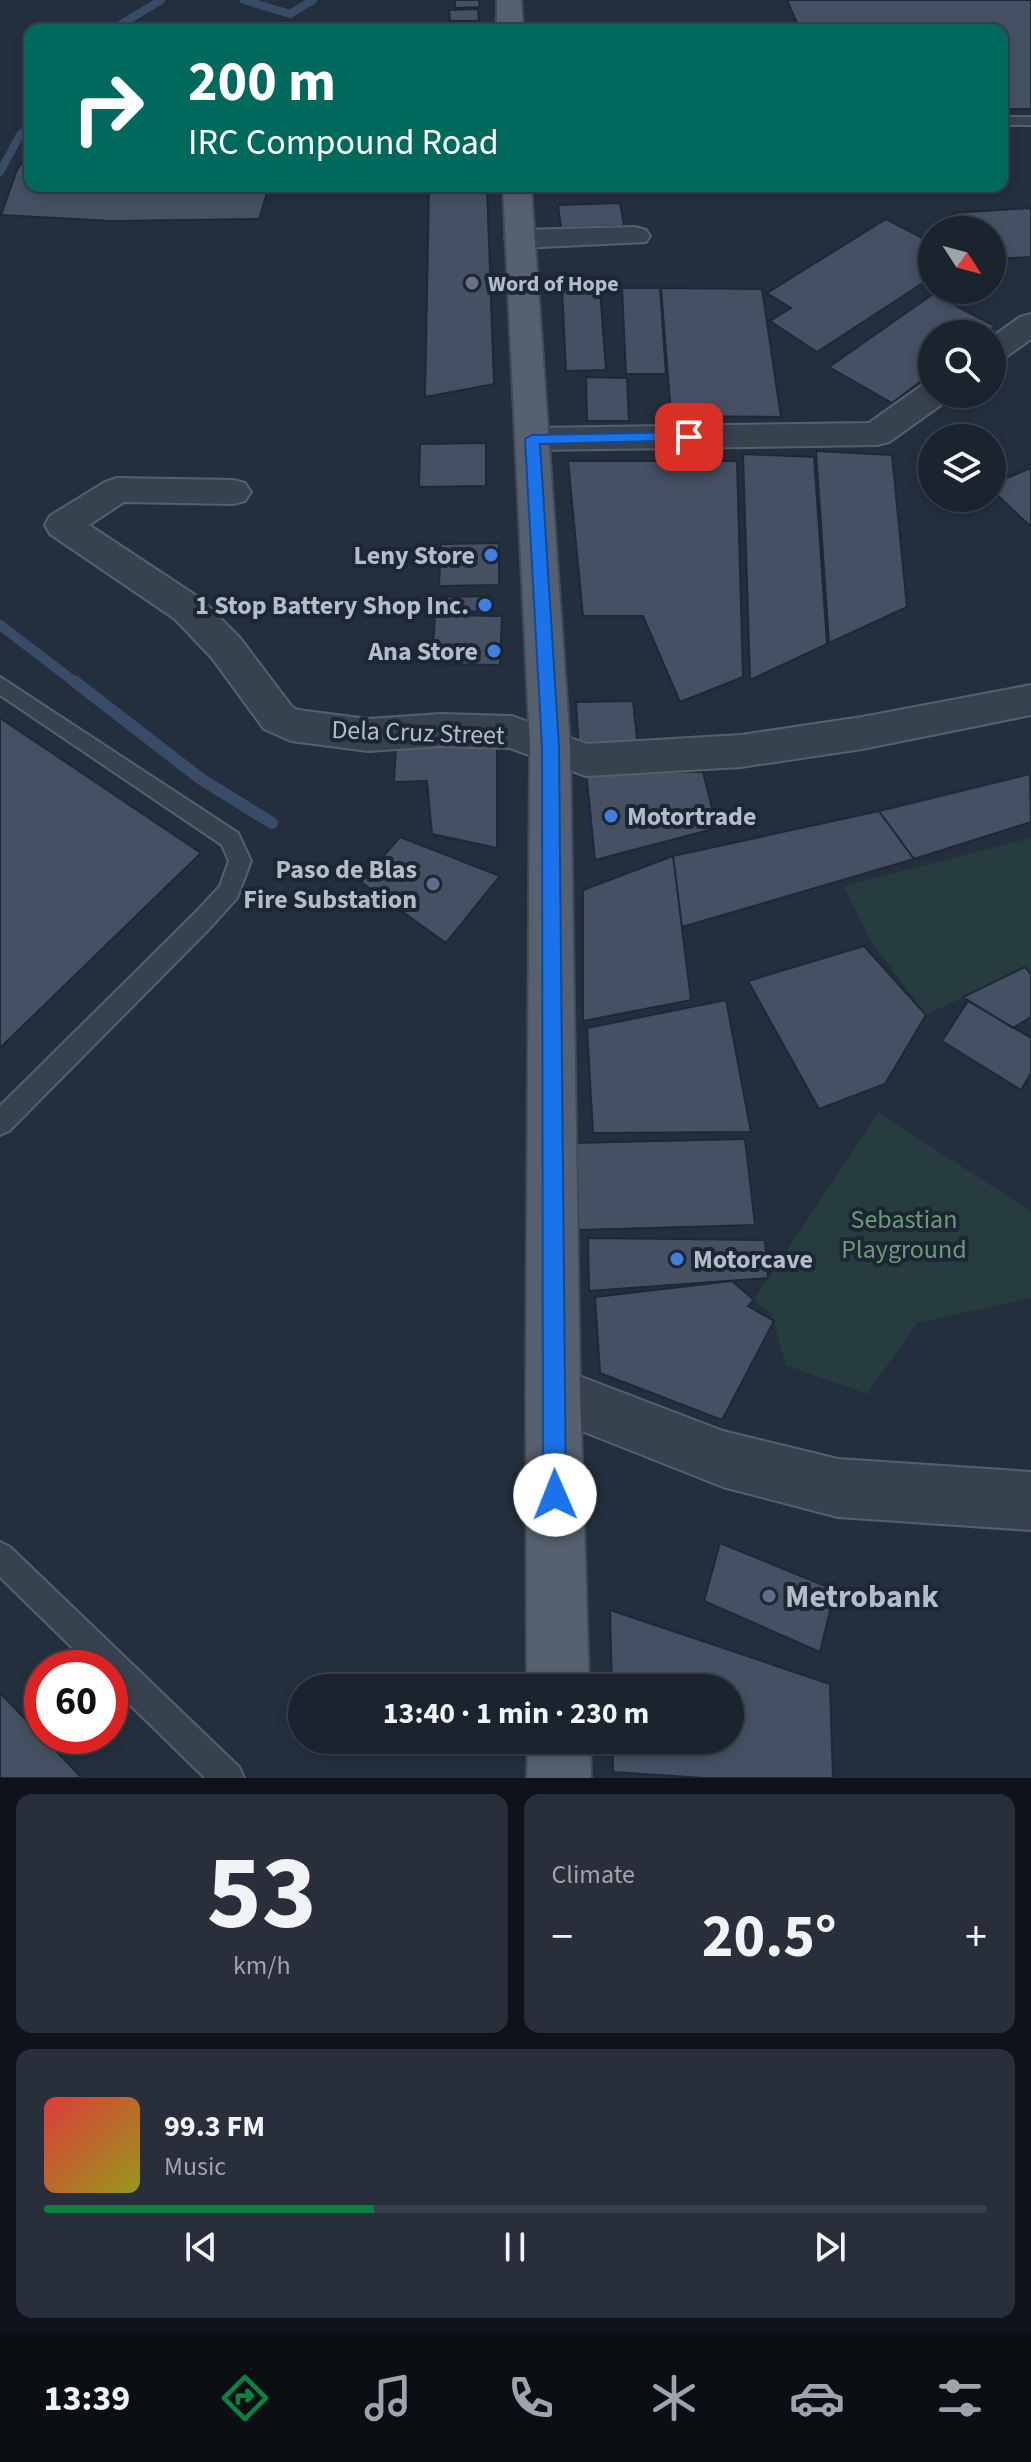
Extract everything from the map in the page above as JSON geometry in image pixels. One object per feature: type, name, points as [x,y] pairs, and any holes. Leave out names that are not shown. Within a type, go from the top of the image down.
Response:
[{"type":"main road","points":[[509,0],[510,24]]},
{"type":"main road","points":[[517,192],[550,746],[553,1393],[558,1674]]},
{"type":"main road","points":[[559,1754],[559,1778]]},
{"type":"street","points":[[520,239],[635,236]]},
{"type":"street","points":[[1006,342],[1031,324]]},
{"type":"street","points":[[532,439],[877,434],[918,405]]},
{"type":"street","name":"Dela Cruz Street","points":[[233,492],[117,490],[63,525],[188,609],[226,648],[278,718],[291,725],[368,735],[441,730],[512,732],[550,746]]},
{"type":"street","points":[[550,746],[586,760],[741,751],[862,733],[1031,700]]},
{"type":"street","points":[[553,1393],[723,1459],[838,1488],[1031,1501]]},
{"type":"lane","points":[[1008,121],[1031,121]]},
{"type":"lane","points":[[0,685],[230,839],[240,861],[229,891],[202,921],[0,1123]]},
{"type":"lane","points":[[0,1557],[228,1778]]},
{"type":"green space","points":[[1031,838],[1031,974],[1025,967],[926,1015],[873,944],[844,886]]},
{"type":"green space","name":"Sebastian Playground","points":[[879,1112],[1031,1212],[1031,1298],[917,1323],[867,1394],[786,1365],[771,1313],[754,1300]]},
{"type":"building","points":[[455,0],[479,0],[480,7],[455,8]]},
{"type":"building","points":[[787,0],[1031,0],[1031,109],[1008,109],[1008,24],[797,24]]},
{"type":"building","points":[[478,9],[479,21],[450,21],[449,10]]},
{"type":"building","points":[[24,160],[24,192],[267,192],[259,219],[112,221],[1,215],[17,170]]},
{"type":"building","points":[[429,192],[487,192],[494,384],[425,397]]},
{"type":"building","points":[[620,203],[624,226],[561,228],[558,205]]},
{"type":"building","points":[[1031,208],[1031,257],[1006,258],[1006,216],[955,216],[953,213]]},
{"type":"building","points":[[886,219],[918,236],[918,286],[817,352],[770,321],[791,308],[767,293]]},
{"type":"building","points":[[622,288],[660,288],[666,374],[626,374]]},
{"type":"building","points":[[661,288],[762,289],[781,417],[671,416]]},
{"type":"building","points":[[562,289],[600,289],[606,370],[566,371]]},
{"type":"building","points":[[919,304],[952,304],[983,320],[918,320],[918,384],[892,403],[829,367]]},
{"type":"building","points":[[586,377],[627,378],[629,421],[587,421]]},
{"type":"building","points":[[486,443],[486,486],[419,487],[420,444]]},
{"type":"building","points":[[816,451],[892,455],[907,607],[829,643]]},
{"type":"building","points":[[743,454],[814,457],[827,644],[750,680]]},
{"type":"building","points":[[568,461],[737,461],[743,677],[680,702],[643,616],[583,616]]},
{"type":"building","points":[[1031,468],[1031,527],[1006,503],[1006,478]]},
{"type":"building","points":[[499,543],[499,585],[439,586],[441,544]]},
{"type":"building","points":[[491,596],[491,611],[439,612],[439,597]]},
{"type":"building","points":[[435,615],[502,616],[500,665],[432,664]]},
{"type":"building","points":[[633,701],[638,749],[579,751],[576,702]]},
{"type":"building","points":[[0,718],[201,853],[0,1048]]},
{"type":"building","points":[[497,741],[497,848],[432,834],[427,781],[394,782],[396,744]]},
{"type":"building","points":[[586,771],[703,772],[717,828],[595,860]]},
{"type":"building","points":[[1030,774],[1031,822],[914,859],[879,811]]},
{"type":"building","points":[[879,811],[914,859],[682,927],[673,856]]},
{"type":"building","points":[[400,837],[500,876],[446,943],[361,882]]},
{"type":"building","points":[[673,856],[691,1000],[583,1021],[583,890]]},
{"type":"building","points":[[864,946],[926,1015],[885,1084],[819,1109],[748,981]]},
{"type":"building","points":[[1025,967],[1031,974],[1031,1017],[1013,1028],[963,997]]},
{"type":"building","points":[[726,1000],[751,1132],[593,1133],[587,1028]]},
{"type":"building","points":[[968,1001],[1031,1038],[1031,1073],[1021,1090],[942,1041]]},
{"type":"building","points":[[745,1139],[755,1225],[577,1230],[573,1143]]},
{"type":"building","name":"Motorcave","points":[[588,1238],[765,1240],[768,1278],[589,1291]]},
{"type":"building","points":[[732,1281],[754,1300],[748,1306],[774,1321],[722,1420],[600,1373],[595,1297]]},
{"type":"building","name":"Metrobank","points":[[720,1543],[835,1590],[820,1652],[704,1601]]},
{"type":"building","points":[[610,1610],[830,1684],[833,1778],[703,1778],[613,1772],[613,1754],[744,1754],[744,1674],[612,1674]]},
{"type":"building","points":[[0,1693],[24,1718],[24,1754],[59,1754],[82,1778],[0,1778]]},
{"type":"waterway","points":[[122,24],[161,0]]},
{"type":"waterway","points":[[244,0],[290,14],[313,0]]},
{"type":"waterway","points":[[0,172],[24,131]]},
{"type":"waterway","points":[[0,625],[76,683]]},
{"type":"waterway","points":[[74,681],[201,779],[272,823]]},
{"type":"place","name":"Word of Hope","points":[[472,283]]},
{"type":"place","name":"Leny Store","points":[[491,555]]},
{"type":"place","name":"1 Stop Battery Shop Inc.","points":[[485,605]]},
{"type":"place","name":"Ana Store","points":[[494,651]]},
{"type":"place","name":"Motortrade","points":[[611,816]]},
{"type":"place","name":"Paso de Blas Fire Substation","points":[[433,884]]},
{"type":"place","name":"Motorcave","points":[[677,1259]]},
{"type":"place","name":"Metrobank","points":[[769,1596]]},
{"type":"route","points":[[555,1495],[550,746],[532,439],[689,437]]}]
